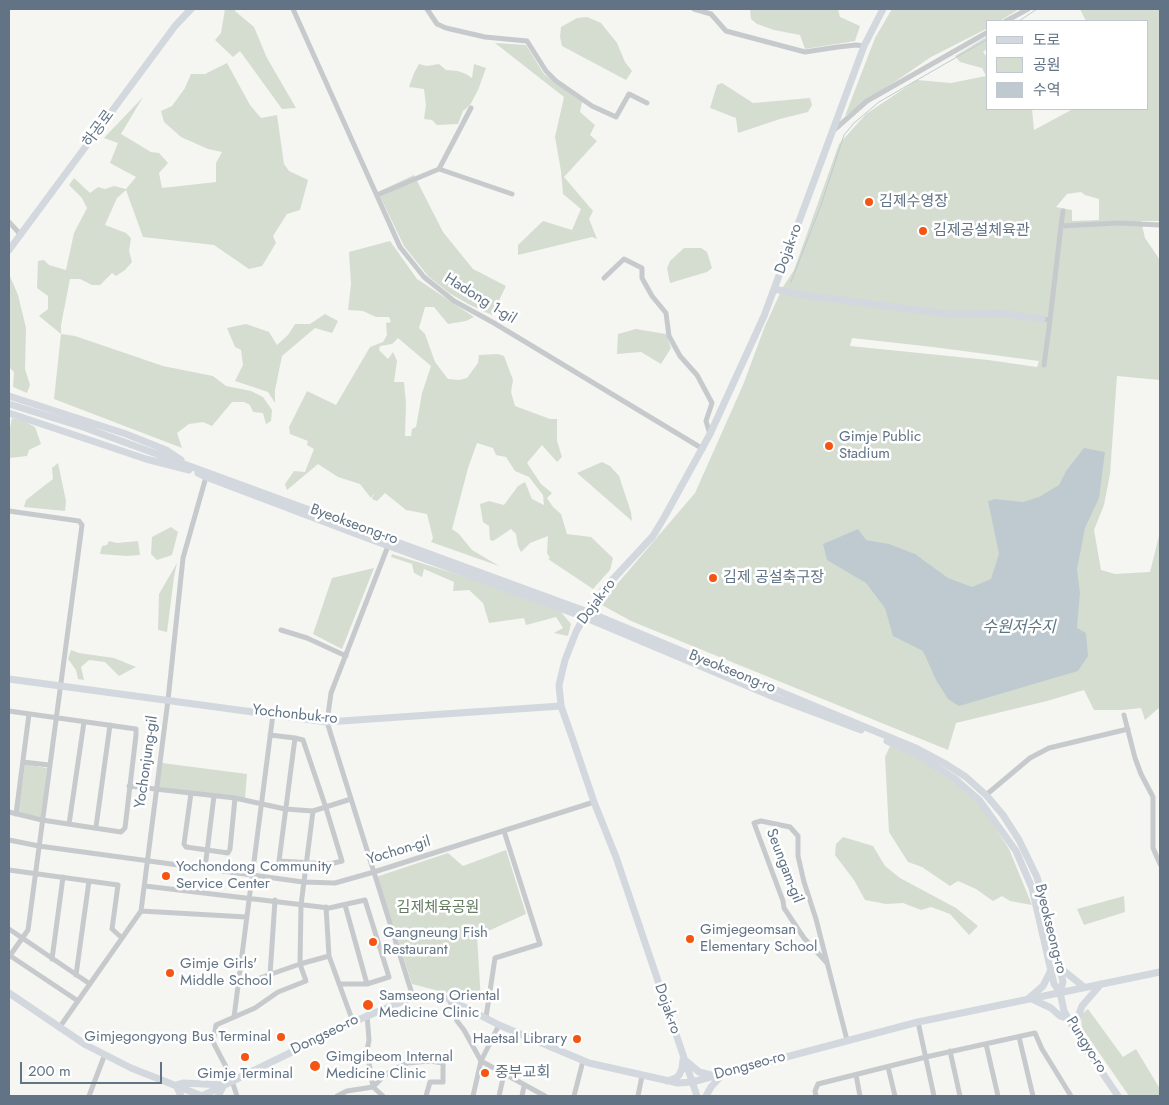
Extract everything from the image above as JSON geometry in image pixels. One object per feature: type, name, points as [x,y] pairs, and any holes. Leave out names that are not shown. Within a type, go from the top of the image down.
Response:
[{"type":"main road","name":"하공로","points":[[9,250],[175,26],[191,9]]},
{"type":"main road","name":"Dojak-ro","points":[[697,1096],[616,857],[594,802],[561,706],[559,685],[565,660],[576,632],[586,614],[602,591],[653,536],[710,434],[774,290],[830,134],[864,46],[882,9]]},
{"type":"main road","points":[[774,290],[948,314],[1000,313],[1046,319]]},
{"type":"main road","points":[[9,396],[126,434],[166,450],[189,466]]},
{"type":"main road","name":"Byeokseong-ro","points":[[9,404],[57,418],[274,496],[586,614],[918,749],[966,777],[986,795],[1002,814],[1019,840],[1037,877],[1050,921],[1062,982],[1060,992]]},
{"type":"main road","name":"Byeokseong-ro","points":[[9,408],[51,420],[388,546],[586,614],[776,698],[871,734],[920,756],[955,779],[980,802],[1016,851],[1032,888],[1054,984],[1060,992]]},
{"type":"main road","points":[[9,414],[146,459],[202,475]]},
{"type":"main road","name":"Yochonbuk-ro","points":[[9,679],[327,722],[561,706]]},
{"type":"main road","points":[[1059,967],[1084,987]]},
{"type":"main road","points":[[1051,970],[1042,986],[1030,999],[1051,1008],[1060,1016],[1069,1019]]},
{"type":"main road","name":"Dongseo-ro","points":[[202,1096],[353,1022],[413,997],[449,999],[499,1025],[583,1061],[678,1083],[692,1082],[724,1074],[918,1022],[1160,972]]},
{"type":"main road","points":[[1074,1028],[1082,1006],[1101,984]]},
{"type":"main road","name":"Pungyo-ro","points":[[1060,992],[1064,1011],[1118,1096]]},
{"type":"main road","points":[[9,993],[86,1045],[131,1068],[202,1096]]},
{"type":"main road","points":[[683,1057],[698,1072],[715,1076]]},
{"type":"main road","points":[[666,1081],[672,1080],[679,1075],[682,1069],[683,1057]]},
{"type":"main road","points":[[706,1096],[711,1087],[724,1074]]},
{"type":"main road","points":[[176,1086],[183,1083],[224,1085],[218,1096]]},
{"type":"main road","points":[[176,1086],[181,1096]]},
{"type":"street","name":"Hadong 1-gil","points":[[292,9],[400,247],[424,277],[454,300],[702,449]]},
{"type":"street","points":[[427,9],[437,24],[446,28],[485,36],[527,41],[546,71],[556,81],[592,106],[616,117],[629,94],[647,103]]},
{"type":"street","points":[[694,9],[711,14],[726,32],[805,52],[856,45],[864,46]]},
{"type":"street","points":[[1008,20],[1028,9]]},
{"type":"street","name":"Dojak-ro","points":[[830,134],[867,101],[986,33]]},
{"type":"street","points":[[377,195],[439,169],[471,108]]},
{"type":"street","points":[[439,169],[512,194]]},
{"type":"street","points":[[1044,365],[1046,319],[1063,211]]},
{"type":"street","points":[[9,222],[21,235]]},
{"type":"street","points":[[1061,226],[1118,223],[1160,225]]},
{"type":"street","points":[[604,278],[624,259],[642,268],[642,278],[652,296],[666,313],[669,336],[680,356],[697,375],[712,403],[706,421],[710,434]]},
{"type":"street","name":"Yochonjung-gil","points":[[59,1028],[140,911],[168,700],[183,558],[202,475]]},
{"type":"street","points":[[9,511],[79,521],[82,526],[28,930],[9,956],[78,1001]]},
{"type":"street","points":[[388,546],[331,693],[327,722],[413,997]]},
{"type":"street","points":[[281,630],[307,638],[346,656]]},
{"type":"street","points":[[9,711],[136,729],[125,828],[121,832],[42,820],[9,812]]},
{"type":"street","points":[[16,814],[29,714]]},
{"type":"street","points":[[234,1017],[273,714]]},
{"type":"street","points":[[1124,715],[1141,774],[1153,797],[1153,848],[1160,864]]},
{"type":"street","points":[[69,824],[84,722]]},
{"type":"street","points":[[96,827],[110,725]]},
{"type":"street","points":[[986,795],[1030,758],[1048,748],[1128,729]]},
{"type":"street","points":[[270,735],[295,738],[303,740],[342,861],[330,864],[279,861],[295,738]]},
{"type":"street","points":[[23,762],[49,765]]},
{"type":"street","points":[[129,786],[236,798],[285,809],[313,811],[351,798]]},
{"type":"street","points":[[191,793],[184,844],[186,847],[228,853],[236,798]]},
{"type":"street","points":[[205,868],[214,796]]},
{"type":"street","name":"Yochon-gil","points":[[9,840],[39,846],[303,882],[335,882],[374,872],[594,802]]},
{"type":"street","points":[[237,1096],[232,1080],[213,1042],[216,1025],[255,1008],[278,992],[306,981],[300,964],[301,905],[313,811]]},
{"type":"street","name":"Seungam-gil","points":[[827,963],[804,938],[784,908],[783,900],[754,823],[761,821],[790,827],[798,836],[798,856],[827,963],[847,1040]]},
{"type":"street","points":[[486,1017],[495,958],[540,944],[504,831]]},
{"type":"street","points":[[9,870],[118,885],[112,930],[122,938]]},
{"type":"street","points":[[52,959],[63,877]]},
{"type":"street","points":[[76,974],[89,881]]},
{"type":"street","points":[[144,886],[326,907],[365,900],[389,978],[367,984],[340,984]]},
{"type":"street","points":[[270,975],[275,900]]},
{"type":"street","points":[[345,904],[367,984]]},
{"type":"street","points":[[326,907],[329,956],[353,1022]]},
{"type":"street","points":[[140,911],[246,917]]},
{"type":"street","points":[[9,930],[90,984]]},
{"type":"street","points":[[237,986],[329,956]]},
{"type":"street","points":[[449,999],[457,1021],[481,1061],[545,1096]]},
{"type":"street","points":[[366,1016],[373,1087],[383,1096]]},
{"type":"street","points":[[918,1022],[934,1096]]},
{"type":"street","points":[[472,1095],[481,1061],[499,1025]]},
{"type":"street","points":[[816,1096],[815,1092],[818,1084],[950,1051],[1036,1033],[1042,1049],[1071,1096]]},
{"type":"street","points":[[1019,1037],[1033,1096]]},
{"type":"street","points":[[986,1044],[998,1096]]},
{"type":"street","points":[[950,1051],[960,1096]]},
{"type":"street","points":[[88,1096],[105,1054]]},
{"type":"street","points":[[337,1096],[347,1091],[373,1087],[387,1074],[408,1063],[430,1061],[443,1063],[443,1082],[430,1082],[426,1096]]},
{"type":"street","points":[[574,1096],[583,1061]]},
{"type":"street","points":[[888,1067],[895,1096]]},
{"type":"street","points":[[498,1096],[504,1074]]},
{"type":"street","points":[[856,1075],[860,1096]]},
{"type":"street","points":[[638,1096],[642,1076]]},
{"type":"street","points":[[522,1096],[524,1086]]},
{"type":"green space","points":[[225,9],[235,9],[254,27],[267,58],[296,108],[282,109],[240,51],[233,57],[215,40],[221,33]]},
{"type":"green space","points":[[750,9],[838,9],[840,17],[860,26],[855,41],[805,49],[800,35],[774,30],[757,24],[751,19]]},
{"type":"green space","points":[[892,9],[1019,9],[1002,20],[986,20],[986,29],[931,57],[845,116],[875,38]]},
{"type":"green space","points":[[1080,9],[1160,9],[1160,221],[1141,221],[1145,238],[1160,260],[1160,380],[1117,376],[1110,474],[1104,505],[1094,530],[1101,570],[1115,574],[1150,572],[1160,532],[1160,707],[1145,720],[1141,708],[1094,710],[1084,690],[956,723],[948,750],[631,621],[600,604],[695,493],[743,385],[765,326],[783,287],[794,270],[839,144],[866,114],[917,80],[951,83],[986,76],[986,110],[1032,110],[1034,130],[1071,110],[1149,110],[1149,20],[1086,20]],"holes":[[[1081,192],[1099,199],[1099,220],[1072,221],[1072,210],[1056,207],[1067,194]],[[852,338],[1039,361],[1037,367],[850,346]]]},
{"type":"green space","points":[[587,17],[601,23],[617,43],[625,62],[632,71],[626,80],[562,46],[560,37],[561,27],[577,18]]},
{"type":"green space","points":[[986,37],[986,50],[983,52],[986,56],[986,76],[982,68],[960,62],[955,56]]},
{"type":"green space","points":[[495,43],[526,45],[544,74],[582,102],[580,112],[595,125],[590,135],[597,141],[564,177],[593,211],[589,219],[597,239],[592,237],[518,255],[518,245],[543,221],[572,230],[581,209],[563,194],[555,137],[564,97]]},
{"type":"green space","points":[[227,63],[250,105],[261,118],[277,115],[284,164],[289,171],[308,180],[300,210],[287,214],[273,236],[276,243],[262,266],[249,269],[214,245],[143,237],[126,190],[117,198],[105,225],[126,233],[131,238],[129,251],[132,262],[116,276],[112,273],[100,285],[92,285],[80,279],[70,279],[61,334],[39,316],[48,309],[48,296],[37,288],[38,261],[44,260],[49,265],[66,270],[74,233],[87,208],[82,198],[69,185],[74,178],[90,193],[98,187],[105,189],[114,186],[126,189],[136,177],[110,163],[118,143],[104,138],[143,97],[121,134],[151,152],[159,153],[168,163],[159,173],[162,188],[216,182],[216,163],[222,152],[208,149],[181,137],[164,122],[161,111],[172,106],[185,88],[191,74],[205,74]]},
{"type":"green space","points":[[419,64],[427,66],[439,64],[446,70],[458,71],[472,78],[474,64],[486,68],[478,90],[470,105],[463,111],[458,124],[437,125],[432,120],[424,119],[426,105],[424,89],[409,87]]},
{"type":"green space","points":[[722,83],[753,103],[810,98],[812,105],[808,112],[738,133],[736,118],[710,108],[717,85]]},
{"type":"green space","points":[[414,175],[443,232],[473,269],[506,286],[492,315],[449,293],[428,276],[404,246],[378,192]]},
{"type":"green space","points":[[390,241],[417,279],[474,317],[466,321],[448,324],[434,307],[425,307],[419,328],[425,334],[435,362],[448,379],[459,380],[467,378],[478,363],[479,355],[498,354],[504,356],[513,380],[511,392],[515,406],[550,419],[557,419],[557,441],[562,457],[557,462],[542,445],[527,463],[541,484],[552,493],[547,498],[561,514],[567,534],[591,537],[613,558],[610,570],[593,589],[548,559],[550,558],[547,553],[548,536],[530,543],[521,552],[516,534],[511,529],[493,541],[490,540],[489,526],[483,522],[480,504],[489,501],[504,505],[518,486],[525,482],[532,499],[544,505],[543,495],[529,477],[515,471],[506,457],[496,455],[493,448],[477,443],[468,468],[452,529],[459,534],[472,550],[499,566],[431,542],[433,538],[427,514],[406,510],[385,493],[377,501],[372,499],[374,493],[371,498],[360,484],[338,477],[318,464],[287,490],[285,484],[294,471],[305,472],[314,449],[307,445],[308,441],[290,434],[289,427],[307,391],[336,405],[370,347],[383,342],[387,335],[386,323],[391,322],[389,317],[376,317],[363,311],[348,310],[351,284],[349,252]],"holes":[[[398,338],[431,366],[422,393],[416,427],[412,429],[411,436],[405,436],[406,404],[404,382],[394,382],[397,361],[393,352],[388,359],[379,350],[380,346],[392,344]]]},
{"type":"green space","points":[[684,248],[701,248],[707,252],[712,268],[707,272],[670,283],[667,268],[670,261]]},
{"type":"green space","points":[[9,274],[18,295],[26,328],[25,369],[30,385],[27,393],[13,387],[14,372],[9,367]]},
{"type":"green space","points":[[325,314],[338,321],[332,333],[315,328],[282,356],[275,390],[275,403],[268,392],[235,381],[243,365],[241,350],[235,347],[227,328],[246,324],[269,332],[277,345],[288,335],[295,324],[310,324]]},
{"type":"green space","points":[[636,329],[666,334],[671,348],[661,364],[641,352],[617,354],[618,334]]},
{"type":"green space","points":[[61,334],[75,336],[163,366],[213,376],[226,386],[251,391],[263,397],[272,410],[271,421],[266,424],[263,413],[253,412],[250,405],[244,402],[232,402],[212,426],[203,422],[189,424],[177,433],[182,448],[54,399]]},
{"type":"green space","points":[[12,418],[24,421],[35,427],[41,444],[29,450],[27,456],[9,458],[9,433]]},
{"type":"green space","points":[[602,462],[610,466],[619,476],[631,512],[632,521],[577,473]]},
{"type":"green space","points":[[58,463],[66,501],[65,511],[24,507],[26,500],[53,479],[52,468]]},
{"type":"green space","points":[[171,527],[178,532],[172,555],[157,560],[151,554],[152,537]]},
{"type":"green space","points":[[109,541],[117,543],[138,541],[140,555],[100,554],[102,546],[107,545]]},
{"type":"green space","points":[[392,554],[472,579],[561,612],[571,624],[568,636],[554,633],[563,628],[556,617],[526,625],[524,618],[489,623],[483,603],[469,590],[453,591],[454,582],[424,569],[422,577],[414,573],[412,564],[391,557]]},
{"type":"green space","points":[[177,563],[167,632],[158,630],[159,594]]},
{"type":"green space","points":[[374,568],[342,649],[313,634],[332,578]]},
{"type":"green space","points":[[71,650],[114,658],[136,667],[119,676],[105,662],[89,660],[81,667],[84,680],[78,679],[76,670],[68,659]]},
{"type":"green space","points":[[890,746],[918,758],[955,783],[982,807],[1009,849],[1032,905],[1010,901],[1002,896],[993,901],[976,889],[958,881],[950,886],[922,867],[908,862],[889,832],[885,757]]},
{"type":"green space","points":[[162,763],[247,774],[245,798],[158,787]]},
{"type":"green space","points":[[25,764],[47,768],[41,817],[18,813]]},
{"type":"green space","points":[[843,837],[873,846],[885,866],[900,878],[956,908],[978,926],[969,935],[950,914],[931,907],[921,910],[903,903],[886,904],[865,900],[854,880],[835,855],[836,844]]},
{"type":"green space","name":"김제체육공원","points":[[506,850],[526,914],[477,936],[481,1002],[412,984],[376,877],[448,853],[463,866]]},
{"type":"green space","points":[[1124,896],[1125,912],[1084,925],[1077,909]]},
{"type":"green space","points":[[1088,1009],[1123,1057],[1136,1049],[1160,1089],[1160,1096],[1129,1096],[1082,1028],[1081,1015]]},
{"type":"water","name":"수원저수지","points":[[1084,448],[1105,452],[1099,498],[1085,528],[1077,569],[1080,593],[1077,628],[1086,633],[1088,656],[1078,671],[959,706],[948,699],[936,680],[923,651],[893,636],[885,608],[866,583],[827,560],[823,544],[858,529],[866,540],[889,544],[915,554],[948,578],[972,587],[991,579],[999,554],[988,501],[995,499],[1023,502],[1039,497],[1059,485],[1066,471]]},
{"type":"waterway","points":[[1020,20],[1037,9]]},
{"type":"waterway","points":[[791,282],[821,205],[844,135],[854,123],[879,102],[986,40]]},
{"type":"place","name":"김제수영장","points":[[869,202]]},
{"type":"place","name":"김제공설체육관","points":[[923,231]]},
{"type":"place","name":"Gimje Public Stadium","points":[[829,446]]},
{"type":"place","name":"김제 공설축구장","points":[[713,578]]},
{"type":"place","name":"Yochondong Community Service Center","points":[[166,876]]},
{"type":"place","name":"Gimjegeomsan Elementary School","points":[[690,939]]},
{"type":"place","name":"Gangneung Fish Restaurant","points":[[373,942]]},
{"type":"place","name":"Gimje Girls' Middle School","points":[[170,973]]},
{"type":"place","name":"Samseong Oriental Medicine Clinic","points":[[368,1005]]},
{"type":"place","name":"Gimjegongyong Bus Terminal","points":[[281,1037]]},
{"type":"place","name":"Haetsal Library","points":[[577,1039]]},
{"type":"place","name":"Gimje Terminal","points":[[245,1057]]},
{"type":"place","name":"Gimgibeom Internal Medicine Clinic","points":[[315,1066]]},
{"type":"place","name":"중부교회","points":[[485,1073]]}]
